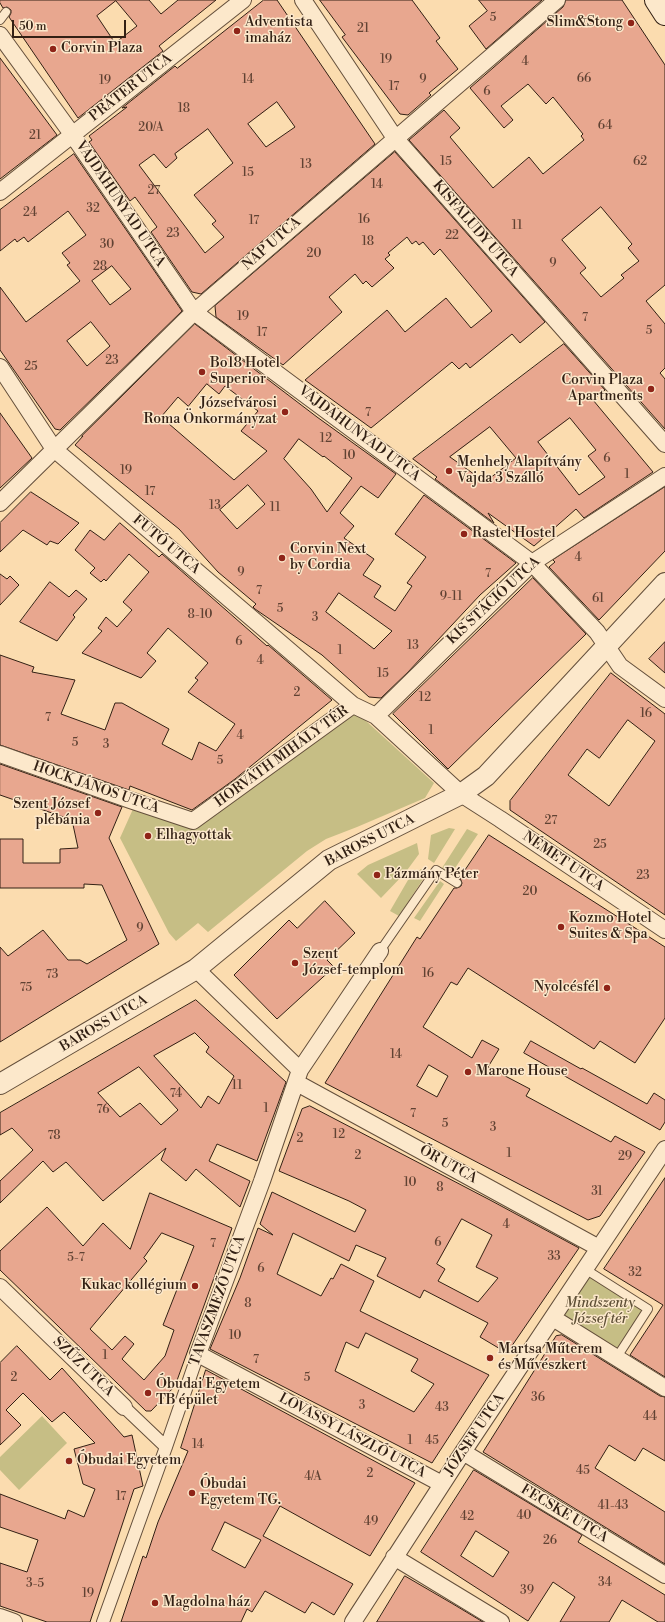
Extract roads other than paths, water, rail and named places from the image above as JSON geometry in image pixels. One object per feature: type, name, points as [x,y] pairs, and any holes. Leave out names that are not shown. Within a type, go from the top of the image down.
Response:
[{"type":"main road","points":[[656,0],[665,14]]},
{"type":"street","name":"PRÁTER UTCA","points":[[0,192],[243,0]]},
{"type":"street","name":"KISFALUDY UTCA","points":[[303,0],[395,138],[665,444]]},
{"type":"street","name":"NAP UTCA","points":[[0,503],[194,312],[557,0]]},
{"type":"street","name":"VAJDAHUNYAD UTCA","points":[[0,35],[72,134],[194,312],[532,562],[597,632],[620,666],[665,699]]},
{"type":"street","name":"FUTÓ UTCA","points":[[0,367],[54,449],[353,705]]},
{"type":"street","name":"KIS STÁCIÓ UTCA","points":[[376,716],[532,562],[665,476]]},
{"type":"street","name":"BAROSS UTCA","points":[[0,1084],[196,969],[328,860],[461,794],[486,776],[504,759],[665,583]]},
{"type":"street","name":"HORVÁTH MIHÁLY TÉR","points":[[193,821],[353,705],[376,716],[461,794]]},
{"type":"street","name":"HOCK JÁNOS UTCA","points":[[0,754],[122,798],[193,821]]},
{"type":"street","name":"NÉMET UTCA","points":[[461,794],[500,818],[665,930]]},
{"type":"street","points":[[196,969],[298,1076],[380,951]]},
{"type":"street","name":"ŐR UTCA","points":[[298,1076],[599,1248]]},
{"type":"street","name":"TAVASZMEZŐ UTCA","points":[[103,1622],[166,1448],[198,1354],[262,1181],[298,1076]]},
{"type":"street","name":"JÓZSEF UTCA","points":[[353,1622],[463,1452],[665,1149]]},
{"type":"street","name":"SZŰZ UTCA","points":[[0,1287],[166,1448]]},
{"type":"street","points":[[553,1318],[665,1388]]},
{"type":"street","name":"LOVASSY LÁSZLÓ UTCA","points":[[198,1354],[442,1484]]},
{"type":"street","name":"FECSKE UTCA","points":[[463,1452],[665,1575]]},
{"type":"street","points":[[394,1557],[501,1622]]},
{"type":"street","points":[[0,1617],[14,1622]]},
{"type":"lane","points":[[0,20],[6,12]]},
{"type":"lane","points":[[380,951],[436,870],[457,883]]},
{"type":"lane","points":[[585,1269],[648,1309],[617,1357]]},
{"type":"place","name":"Slim&Stong","points":[[631,23]]},
{"type":"place","name":"Adventista imaház","points":[[237,31]]},
{"type":"place","name":"Corvin Plaza","points":[[53,49]]},
{"type":"place","name":"Bo18 Hotel Superior","points":[[202,372]]},
{"type":"place","name":"Corvin Plaza Apartments","points":[[651,389]]},
{"type":"place","name":"Józsefvárosi Roma Önkormányzat","points":[[285,412]]},
{"type":"place","name":"Menhely Alapítvány Vajda 3 Szálló","points":[[449,471]]},
{"type":"place","name":"Rastel Hostel","points":[[464,534]]},
{"type":"place","name":"Corvin Next by Cordia","points":[[282,558]]},
{"type":"place","name":"Szent József plébánia","points":[[98,813]]},
{"type":"place","name":"Elhagyottak","points":[[148,836]]},
{"type":"place","name":"Pázmány Péter","points":[[377,875]]},
{"type":"place","name":"Kozmo Hotel Suites & Spa","points":[[561,927]]},
{"type":"place","name":"Szent József-templom","points":[[295,963]]},
{"type":"place","name":"Nyolcésfél","points":[[607,988]]},
{"type":"place","name":"Marone House","points":[[468,1072]]},
{"type":"place","name":"Kukac kollégium","points":[[195,1286]]},
{"type":"place","name":"Martsa Műterem és Művészkert","points":[[490,1358]]},
{"type":"place","name":"Óbudai Egyetem TB épület","points":[[148,1393]]},
{"type":"place","name":"Óbudai Egyetem","points":[[69,1461]]},
{"type":"place","name":"Óbudai Egyetem TG.","points":[[192,1493]]},
{"type":"place","name":"Magdolna ház","points":[[155,1603]]},
{"type":"park label","name":"Mindszenty József tér","points":[[600,1312]]}]
